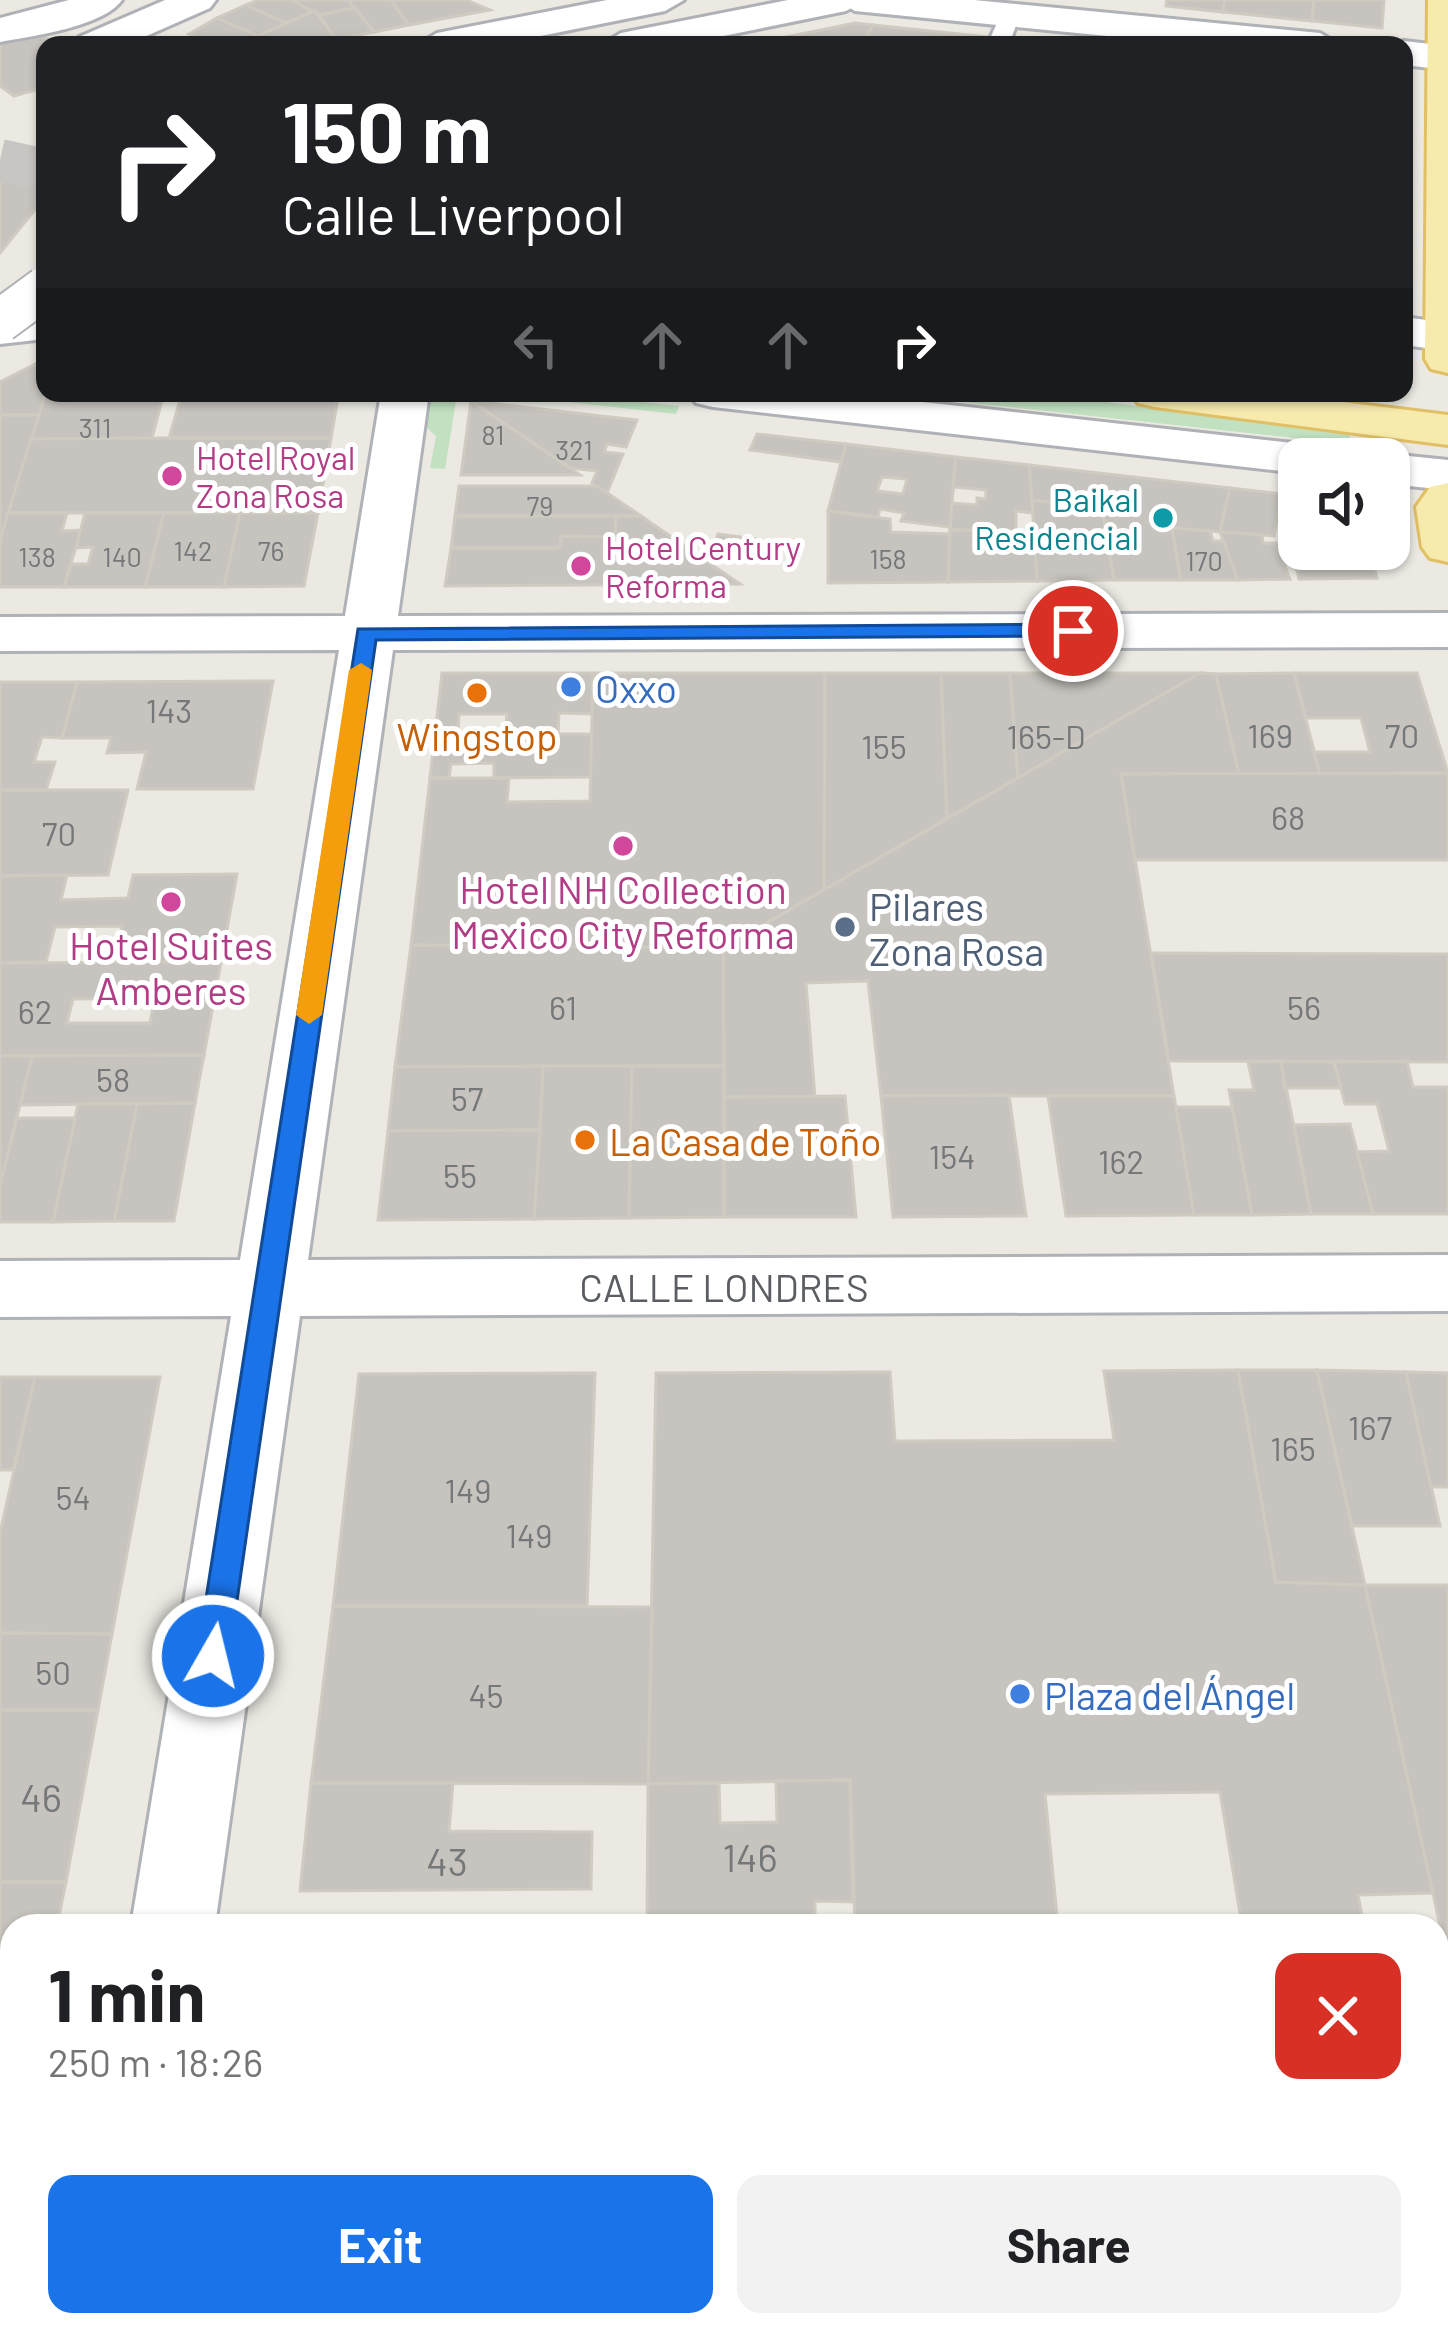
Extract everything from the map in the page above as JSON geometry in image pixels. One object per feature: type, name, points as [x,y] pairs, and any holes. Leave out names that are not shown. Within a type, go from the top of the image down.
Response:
[{"type":"main road","points":[[1439,347],[1447,0]]},
{"type":"main road","points":[[1226,402],[1448,430]]},
{"type":"main road","points":[[1448,497],[1441,507],[1448,547]]},
{"type":"street","points":[[0,30],[50,21],[103,0]]},
{"type":"street","points":[[114,36],[196,0]]},
{"type":"street","points":[[482,36],[664,0]]},
{"type":"street","points":[[666,36],[846,0]]},
{"type":"street","points":[[855,0],[1004,29],[1142,36]]},
{"type":"street","points":[[1413,54],[1448,58]]},
{"type":"street","points":[[0,325],[36,295]]},
{"type":"street","points":[[0,325],[36,325]]},
{"type":"street","points":[[174,1914],[404,402]]},
{"type":"street","points":[[793,402],[1278,456]]},
{"type":"street","points":[[1410,471],[1448,476]]},
{"type":"street","points":[[0,634],[1448,630]]},
{"type":"street","name":"CALLE LONDRES","points":[[0,1289],[1448,1283]]},
{"type":"green space","points":[[426,402],[456,402],[445,469],[430,468],[436,436],[422,423]]},
{"type":"green space","points":[[568,402],[679,406],[676,414]]},
{"type":"green space","points":[[962,402],[1107,402],[1350,433],[1350,438],[1295,438]]},
{"type":"building","points":[[258,0],[292,0],[315,11],[286,23],[246,5]]},
{"type":"building","points":[[292,0],[348,0],[355,8],[319,15]]},
{"type":"building","points":[[348,0],[391,0],[409,25],[374,32]]},
{"type":"building","points":[[391,0],[466,0],[490,10],[409,25]]},
{"type":"building","points":[[1167,0],[1225,0],[1223,12],[1166,6]]},
{"type":"building","points":[[1225,0],[1314,0],[1312,21],[1223,12]]},
{"type":"building","points":[[1314,0],[1384,0],[1382,28],[1312,21]]},
{"type":"building","points":[[246,5],[286,23],[258,36],[217,18]]},
{"type":"building","points":[[355,8],[374,32],[334,36],[319,15]]},
{"type":"building","points":[[315,11],[334,36],[258,36]]},
{"type":"building","points":[[217,18],[258,36],[194,36],[189,34]]},
{"type":"building","points":[[0,20],[40,36],[36,36],[36,90],[14,96],[0,86]]},
{"type":"building","points":[[855,23],[873,25],[867,36],[792,36]]},
{"type":"building","points":[[873,25],[978,36],[867,36]]},
{"type":"building","points":[[36,164],[36,208],[0,253],[0,179]]},
{"type":"building","points":[[36,364],[36,402],[43,402],[39,415],[0,415],[0,382]]},
{"type":"building","points":[[43,402],[162,402],[152,438],[31,439]]},
{"type":"building","points":[[179,402],[337,402],[331,438],[169,438]]},
{"type":"building","points":[[472,402],[580,475],[461,475]]},
{"type":"building","points":[[472,402],[637,420],[626,447],[607,444],[604,452],[623,454],[607,493],[592,483],[597,471],[570,468]]},
{"type":"building","points":[[0,415],[39,415],[0,541]]},
{"type":"building","points":[[757,434],[846,444],[841,462],[750,450]]},
{"type":"building","name":"Hotel Royal Zona Rosa","points":[[331,438],[318,513],[8,513],[31,439]]},
{"type":"building","points":[[846,444],[956,457],[950,527],[901,521],[904,513],[880,509],[878,517],[828,511]],"holes":[[[882,477],[907,479],[903,494],[877,491]]]},
{"type":"building","points":[[956,457],[1029,465],[1033,513],[1016,511],[1016,531],[950,530],[952,503],[977,505],[977,498],[986,499],[986,490],[953,487]]},
{"type":"building","name":"Baikal Residencial","points":[[1029,465],[1230,488],[1220,532],[1172,528],[1181,580],[1114,580],[1102,508],[1032,500]]},
{"type":"building","points":[[459,486],[597,486],[641,516],[455,516]]},
{"type":"building","points":[[1230,488],[1278,494],[1274,536],[1220,532]]},
{"type":"building","points":[[1032,500],[1102,508],[1114,580],[1037,581]],"holes":[[[1071,534],[1096,536],[1098,552],[1073,551]]]},
{"type":"building","points":[[828,511],[890,519],[891,532],[950,534],[948,582],[828,583]]},
{"type":"building","points":[[8,513],[67,513],[62,531],[81,530],[64,587],[0,587],[0,541]]},
{"type":"building","points":[[85,513],[164,513],[145,587],[64,587],[71,564],[88,564],[93,547],[76,548]]},
{"type":"building","points":[[164,513],[240,513],[224,587],[145,587]]},
{"type":"building","points":[[240,513],[318,513],[304,586],[224,587]]},
{"type":"building","points":[[455,516],[616,516],[615,537],[561,536],[560,548],[451,548]]},
{"type":"building","name":"Hotel Century Reforma","points":[[616,516],[641,516],[740,584],[445,586],[451,548],[560,548],[561,536],[615,537]]},
{"type":"building","points":[[1172,528],[1210,531],[1213,541],[1224,541],[1238,580],[1181,580]]},
{"type":"building","points":[[950,530],[1004,531],[1005,547],[1035,548],[1037,581],[948,582]]},
{"type":"building","points":[[1220,532],[1262,535],[1263,543],[1276,543],[1278,570],[1286,570],[1290,579],[1238,580]]},
{"type":"building","points":[[718,534],[756,539],[749,558],[711,552]]},
{"type":"building","points":[[1297,570],[1375,570],[1377,578],[1299,579]]},
{"type":"building","points":[[442,673],[593,673],[592,714],[559,713],[558,734],[592,734],[591,777],[494,778],[494,763],[451,764],[449,778],[430,778]],"holes":[[[459,714],[507,714],[505,731],[458,732]]]},
{"type":"building","name":"Hotel NH Collection Mexico City Reforma","points":[[593,673],[825,673],[824,890],[723,948],[411,945],[430,778],[509,778],[507,802],[590,801]]},
{"type":"building","points":[[825,673],[941,673],[947,818],[824,890]]},
{"type":"building","points":[[941,673],[1010,673],[1018,778],[947,818]]},
{"type":"building","points":[[1010,673],[1200,673],[1018,778]]},
{"type":"building","points":[[1200,673],[1216,674],[1239,774],[1121,774],[1174,1096],[881,1096],[868,981],[806,983],[815,1098],[724,1097],[723,948]]},
{"type":"building","points":[[1294,673],[1320,774],[1239,774],[1216,674]]},
{"type":"building","points":[[1294,673],[1417,673],[1448,773],[1320,774],[1314,752],[1370,752],[1361,718],[1306,718]]},
{"type":"building","points":[[273,681],[253,789],[137,789],[146,752],[107,753],[111,738],[62,738],[77,682]]},
{"type":"building","points":[[0,682],[77,682],[62,738],[42,737],[34,762],[55,762],[46,790],[0,790]]},
{"type":"building","points":[[1448,773],[1448,860],[1135,860],[1121,774]]},
{"type":"building","points":[[0,790],[128,790],[108,875],[0,876]]},
{"type":"building","points":[[237,874],[221,962],[114,962],[122,926],[55,927],[46,962],[0,963],[0,876],[67,875],[61,900],[128,898],[133,875]]},
{"type":"building","points":[[411,945],[723,948],[724,1066],[395,1067]]},
{"type":"building","points":[[1151,953],[1448,954],[1448,1062],[1169,1061]]},
{"type":"building","points":[[221,962],[204,1055],[0,1056],[0,963]],"holes":[[[155,998],[150,1023],[67,1023],[73,999]]]},
{"type":"building","points":[[204,1055],[195,1103],[20,1105],[32,1056]]},
{"type":"building","points":[[0,1056],[32,1056],[0,1186]]},
{"type":"building","points":[[1281,1061],[1311,1214],[1252,1215],[1229,1090],[1254,1090],[1248,1062]]},
{"type":"building","points":[[1281,1061],[1334,1062],[1341,1088],[1285,1088]]},
{"type":"building","points":[[1407,1061],[1413,1087],[1448,1087],[1448,1214],[1373,1214],[1356,1152],[1389,1151],[1377,1104],[1345,1104],[1334,1062]]},
{"type":"building","points":[[543,1066],[632,1066],[629,1218],[534,1219]]},
{"type":"building","points":[[543,1066],[540,1130],[388,1131],[395,1067]]},
{"type":"building","points":[[632,1066],[724,1066],[724,1217],[629,1218]]},
{"type":"building","points":[[1009,1095],[1026,1216],[893,1217],[881,1096]]},
{"type":"building","points":[[845,1096],[856,1217],[724,1217],[724,1097]]},
{"type":"building","points":[[1048,1096],[1174,1096],[1194,1215],[1066,1216]]},
{"type":"building","points":[[195,1103],[174,1221],[114,1221],[137,1104]]},
{"type":"building","points":[[78,1104],[137,1104],[114,1221],[53,1222]]},
{"type":"building","points":[[1176,1107],[1232,1107],[1252,1215],[1194,1215]]},
{"type":"building","points":[[17,1118],[75,1118],[53,1222],[0,1222],[0,1186]]},
{"type":"building","points":[[1350,1124],[1373,1214],[1311,1214],[1294,1125]]},
{"type":"building","points":[[540,1130],[534,1219],[378,1220],[388,1131]]},
{"type":"building","name":"Plaza del Ángel","points":[[1238,1370],[1276,1582],[1365,1585],[1433,1893],[1358,1895],[1362,1914],[1240,1914],[1220,1792],[1045,1794],[1057,1914],[855,1914],[850,1780],[648,1784],[656,1373],[890,1372],[895,1441],[1114,1440],[1104,1371]]},
{"type":"building","points":[[1238,1370],[1317,1370],[1365,1585],[1276,1582]]},
{"type":"building","points":[[1317,1370],[1406,1372],[1440,1526],[1352,1526]]},
{"type":"building","points":[[1406,1372],[1448,1373],[1448,1487],[1431,1487]]},
{"type":"building","points":[[595,1373],[587,1606],[333,1606],[359,1374]]},
{"type":"building","points":[[0,1377],[35,1377],[13,1470],[0,1470]]},
{"type":"building","points":[[35,1377],[160,1377],[112,1634],[0,1633],[0,1533]]},
{"type":"building","points":[[1365,1585],[1448,1585],[1448,1914],[1437,1914]]},
{"type":"building","points":[[333,1606],[652,1607],[648,1784],[311,1783]]},
{"type":"building","points":[[0,1633],[112,1634],[98,1710],[0,1710]]},
{"type":"building","points":[[0,1710],[98,1710],[66,1882],[0,1882]]},
{"type":"building","points":[[850,1780],[853,1902],[815,1901],[815,1914],[647,1914],[648,1784],[719,1783],[720,1823],[777,1822],[776,1781]]},
{"type":"building","points":[[311,1783],[453,1783],[449,1831],[592,1832],[591,1889],[300,1891]]},
{"type":"building","points":[[0,1882],[66,1882],[59,1914],[0,1914]]},
{"type":"tunnel","points":[[0,160],[36,168]]},
{"type":"slow traffic","points":[[309,1015],[361,670]]},
{"type":"place","name":"Hotel Royal Zona Rosa","points":[[172,476]]},
{"type":"place","name":"Baikal Residencial","points":[[1163,518]]},
{"type":"place","name":"Hotel Century Reforma","points":[[581,566]]},
{"type":"place","name":"Oxxo","points":[[571,687]]},
{"type":"place","name":"Wingstop","points":[[477,693]]},
{"type":"place","name":"Hotel NH Collection Mexico City Reforma","points":[[623,846]]},
{"type":"place","name":"Hotel Suites Amberes","points":[[171,902]]},
{"type":"place","name":"Pilares Zona Rosa","points":[[845,927]]},
{"type":"place","name":"La Casa de Toño","points":[[585,1140]]},
{"type":"place","name":"Plaza del Ángel","points":[[1020,1694]]},
{"type":"route","points":[[213,1656],[366,634],[1073,631]]}]
